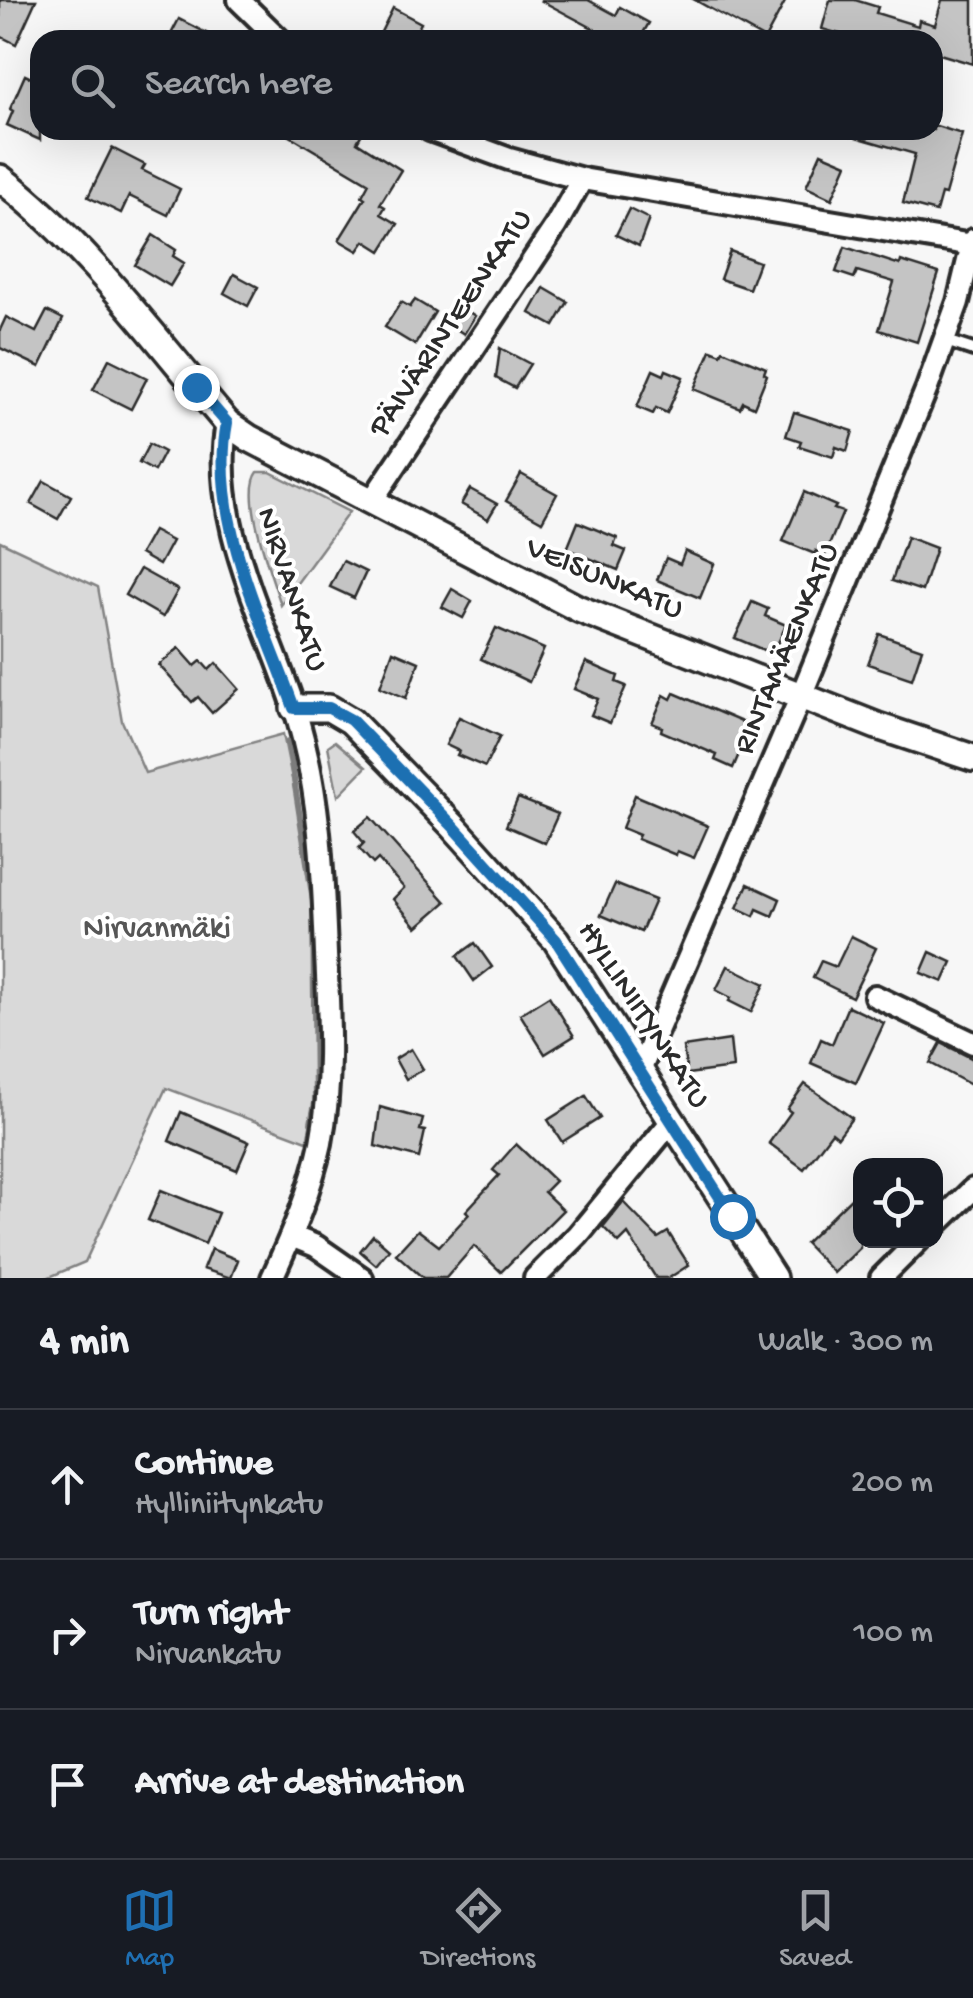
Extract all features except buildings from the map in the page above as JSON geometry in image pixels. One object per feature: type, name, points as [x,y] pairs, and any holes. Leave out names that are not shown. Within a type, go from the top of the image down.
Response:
[{"type":"street","points":[[239,0],[270,30]]},
{"type":"street","points":[[457,140],[582,179],[972,243]]},
{"type":"street","points":[[0,178],[76,246],[227,423]]},
{"type":"street","name":"PÄIVÄRINTEENKATU","points":[[370,502],[555,227],[582,179]]},
{"type":"street","name":"RINTAMÄENKATU","points":[[639,1074],[801,696],[946,341],[972,243]]},
{"type":"street","name":"VEISUNKATU","points":[[227,423],[370,502],[579,609],[928,745],[973,758]]},
{"type":"street","name":"NIRVANKATU","points":[[227,423],[224,465],[232,525],[294,708],[311,775],[320,846],[329,1060],[320,1146],[291,1236],[272,1278]]},
{"type":"street","name":"HYLLINIITYNKATU","points":[[294,708],[329,708],[351,720],[556,940],[773,1278]]},
{"type":"street","points":[[875,996],[973,1043]]},
{"type":"street","points":[[535,1278],[578,1235],[671,1122]]},
{"type":"street","points":[[943,1218],[973,1189]]},
{"type":"street","points":[[291,1236],[316,1246],[362,1278]]},
{"type":"street","points":[[881,1278],[911,1248]]},
{"type":"lane","points":[[946,341],[973,350]]},
{"type":"green space","points":[[258,472],[270,472],[349,512],[281,605],[255,517],[253,483]]},
{"type":"green space","name":"Nirvanmäki","points":[[0,541],[98,587],[122,721],[145,773],[283,734],[313,882],[319,1085],[307,1141],[166,1088],[85,1262],[47,1278],[0,1278]]},
{"type":"green space","points":[[335,741],[366,767],[338,796],[328,746]]},
{"type":"waterway","points":[[288,741],[313,901],[315,1103],[311,1123]]},
{"type":"route","points":[[196,387],[227,423],[223,445],[232,525],[294,708],[329,708],[351,720],[556,940],[732,1216]]}]
